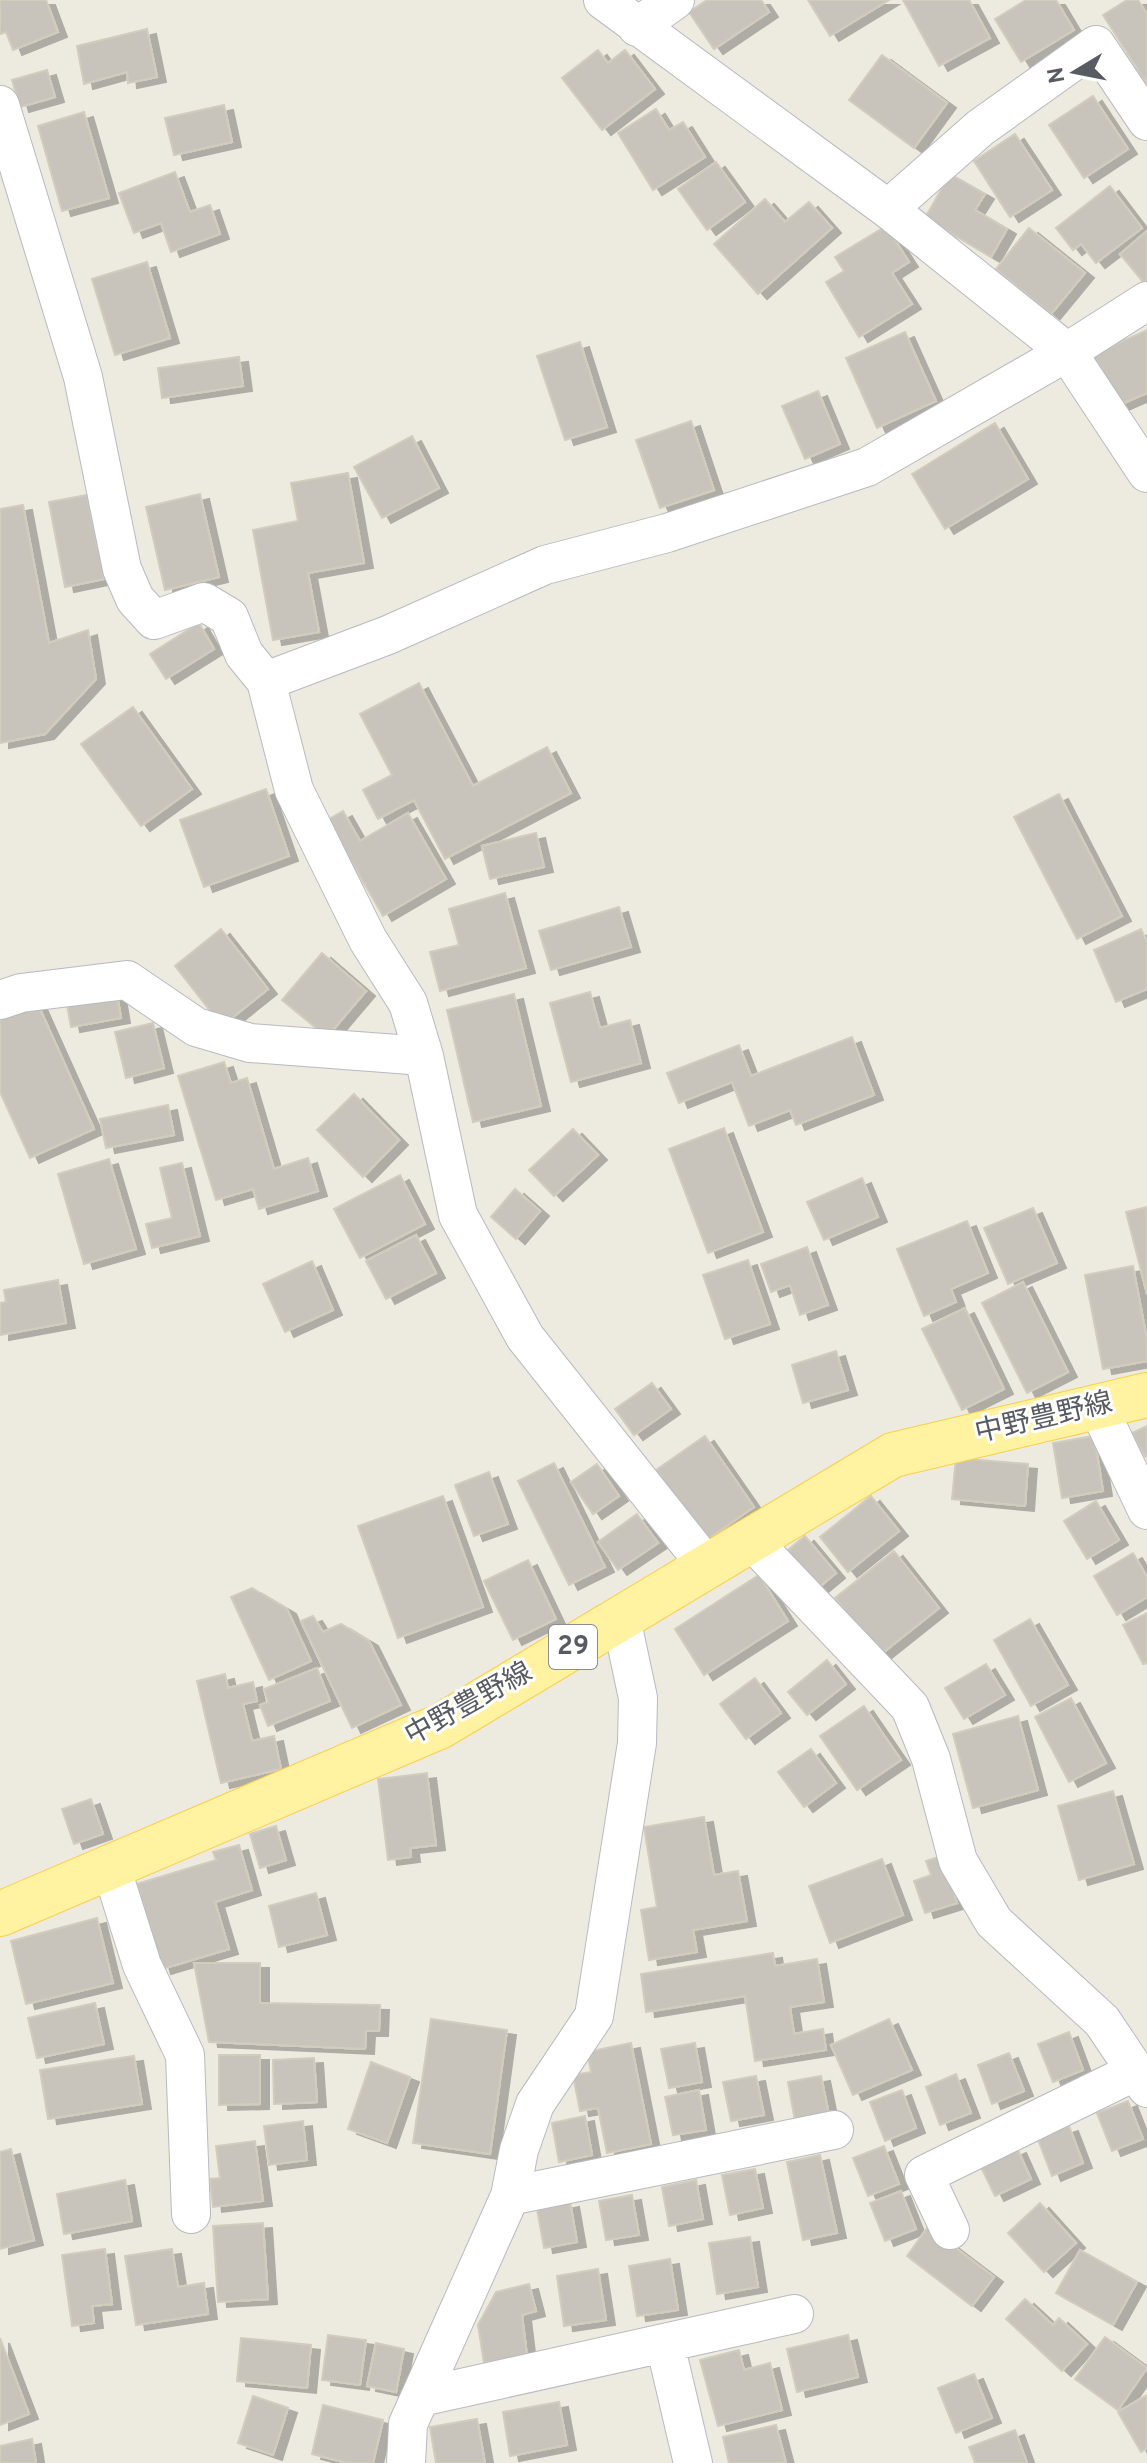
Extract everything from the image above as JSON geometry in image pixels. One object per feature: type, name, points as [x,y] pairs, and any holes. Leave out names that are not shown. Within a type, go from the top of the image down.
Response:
[{"type":"main road","name":"中野豊野線","points":[[0,1914],[441,1726],[893,1455],[1147,1395]]},
{"type":"street","points":[[603,0],[888,209],[1067,352],[1147,473]]},
{"type":"street","points":[[637,27],[675,0]]},
{"type":"street","points":[[888,209],[980,128],[1096,45],[1147,121]]},
{"type":"street","points":[[0,105],[83,377],[122,569],[135,599],[154,620],[204,602],[229,617],[244,654],[266,681],[294,790],[368,940],[408,1003],[424,1056],[458,1215],[525,1337],[707,1566]]},
{"type":"street","points":[[266,681],[388,635],[545,565],[667,533],[867,467],[1067,352],[1147,301]]},
{"type":"street","points":[[0,1000],[21,993],[127,980],[196,1027],[250,1043],[424,1056]]},
{"type":"street","points":[[1098,1407],[1147,1510]]},
{"type":"street","points":[[751,1540],[910,1707],[931,1759],[958,1861],[994,1922],[1102,2021],[1142,2079],[924,2175],[950,2230]]},
{"type":"street","points":[[406,2463],[408,2424],[510,2196],[519,2150],[535,2104],[594,2016],[637,1743],[638,1698],[621,1618]]},
{"type":"street","points":[[111,1867],[142,1965],[185,2055],[191,2214]]},
{"type":"street","points":[[510,2196],[834,2130]]},
{"type":"street","points":[[421,2397],[794,2314]]},
{"type":"street","points":[[665,2344],[693,2463]]},
{"type":"building","points":[[0,0],[46,0],[58,32],[13,50],[6,32],[0,34]]},
{"type":"building","points":[[707,0],[761,0],[769,12],[714,49],[689,12]]},
{"type":"building","points":[[808,0],[889,0],[830,36]]},
{"type":"building","points":[[903,0],[969,0],[990,38],[939,66]]},
{"type":"building","points":[[1026,0],[1056,0],[1074,30],[1021,62],[995,19]]},
{"type":"building","points":[[1127,0],[1138,0],[1147,14],[1147,84],[1103,15]]},
{"type":"building","points":[[147,29],[157,77],[128,83],[127,72],[84,84],[77,46]]},
{"type":"building","points":[[598,50],[608,63],[625,50],[655,89],[602,130],[562,78]]},
{"type":"building","points":[[882,55],[947,103],[914,148],[849,100]]},
{"type":"building","points":[[47,70],[55,97],[20,107],[12,80]]},
{"type":"building","points":[[1093,96],[1128,149],[1084,178],[1049,125]]},
{"type":"building","points":[[224,105],[232,142],[174,155],[165,118]]},
{"type":"building","points":[[656,109],[669,130],[683,122],[705,157],[653,190],[618,133]]},
{"type":"building","points":[[84,112],[109,198],[62,211],[38,126]]},
{"type":"building","points":[[1015,134],[1052,190],[1010,217],[974,161]]},
{"type":"building","points":[[716,162],[745,202],[707,230],[678,189]]},
{"type":"building","points":[[175,172],[190,212],[210,205],[220,234],[171,252],[161,223],[134,233],[119,193]]},
{"type":"building","points":[[950,174],[985,194],[975,210],[1007,229],[991,257],[925,218]]},
{"type":"building","points":[[1110,186],[1142,228],[1096,263],[1081,244],[1073,250],[1056,228]]},
{"type":"building","points":[[765,199],[785,222],[809,202],[832,228],[758,294],[714,244]]},
{"type":"building","points":[[886,226],[909,262],[892,273],[912,304],[859,337],[826,282],[844,271],[835,257]]},
{"type":"building","points":[[1029,228],[1085,273],[1051,314],[996,269]]},
{"type":"building","points":[[1147,231],[1147,280],[1144,283],[1120,254]]},
{"type":"building","points":[[147,262],[170,338],[115,355],[92,279]]},
{"type":"building","points":[[1147,330],[1147,393],[1115,407],[1092,355]]},
{"type":"building","points":[[905,332],[936,401],[877,428],[846,358]]},
{"type":"building","points":[[580,342],[607,427],[565,440],[537,356]]},
{"type":"building","points":[[239,357],[243,386],[162,398],[158,368]]},
{"type":"building","points":[[818,391],[840,444],[805,459],[782,406]]},
{"type":"building","points":[[691,421],[714,490],[660,508],[636,440]]},
{"type":"building","points":[[995,423],[1028,479],[945,529],[912,474]]},
{"type":"building","points":[[412,436],[439,488],[382,518],[354,467]]},
{"type":"building","points":[[348,473],[364,563],[308,573],[319,632],[273,640],[253,530],[298,521],[291,483]]},
{"type":"building","points":[[200,494],[219,577],[165,590],[146,507]]},
{"type":"building","points":[[87,495],[104,579],[65,587],[49,502]]},
{"type":"building","points":[[23,505],[49,643],[88,630],[96,679],[45,734],[0,743],[0,509]]},
{"type":"building","points":[[199,623],[214,649],[166,679],[150,654]]},
{"type":"building","points":[[419,683],[473,786],[547,747],[571,793],[445,859],[414,800],[378,819],[363,790],[392,775],[360,714]]},
{"type":"building","points":[[133,707],[192,789],[141,826],[81,744]]},
{"type":"building","points":[[266,789],[289,856],[204,887],[180,820]]},
{"type":"building","points":[[1059,794],[1122,916],[1077,939],[1014,817]]},
{"type":"building","points":[[343,811],[360,841],[408,813],[446,879],[383,916],[327,820]]},
{"type":"building","points":[[536,833],[544,867],[490,879],[482,846]]},
{"type":"building","points":[[505,893],[526,968],[440,991],[430,952],[459,945],[449,909]]},
{"type":"building","points":[[619,907],[631,947],[551,970],[539,931]]},
{"type":"building","points":[[221,929],[268,989],[222,1026],[175,966]]},
{"type":"building","points":[[1141,929],[1147,942],[1147,989],[1116,1002],[1094,950]]},
{"type":"building","points":[[322,953],[366,991],[327,1037],[282,1000]]},
{"type":"building","points":[[590,992],[600,1028],[630,1020],[641,1063],[571,1082],[550,1003]]},
{"type":"building","points":[[514,994],[541,1106],[473,1122],[447,1010]]},
{"type":"building","points":[[117,995],[121,1018],[71,1027],[67,1005]]},
{"type":"building","points":[[36,1000],[94,1129],[30,1158],[0,1092],[0,1017]]},
{"type":"building","points":[[153,1023],[164,1068],[126,1078],[115,1032]]},
{"type":"building","points":[[852,1037],[874,1095],[796,1125],[790,1110],[749,1126],[732,1082],[679,1103],[667,1073],[739,1045],[751,1076]]},
{"type":"building","points":[[224,1062],[231,1083],[247,1078],[274,1169],[308,1158],[318,1191],[259,1209],[253,1189],[216,1200],[178,1076]]},
{"type":"building","points":[[354,1094],[399,1140],[363,1177],[317,1130]]},
{"type":"building","points":[[168,1105],[174,1135],[106,1148],[100,1119]]},
{"type":"building","points":[[724,1128],[763,1232],[708,1253],[669,1149]]},
{"type":"building","points":[[573,1129],[598,1155],[554,1196],[529,1170]]},
{"type":"building","points":[[109,1159],[136,1249],[84,1264],[58,1174]]},
{"type":"building","points":[[182,1163],[200,1236],[152,1248],[146,1224],[172,1218],[160,1168]]},
{"type":"building","points":[[400,1175],[425,1224],[360,1258],[334,1209]]},
{"type":"building","points":[[862,1178],[878,1217],[824,1240],[807,1202]]},
{"type":"building","points":[[515,1189],[540,1211],[516,1239],[491,1217]]},
{"type":"building","points":[[1147,1207],[1147,1294],[1126,1212]]},
{"type":"building","points":[[1033,1208],[1057,1263],[1008,1284],[984,1228]]},
{"type":"building","points":[[967,1221],[988,1273],[951,1289],[956,1302],[924,1316],[897,1249]]},
{"type":"building","points":[[416,1235],[436,1273],[386,1299],[366,1261]]},
{"type":"building","points":[[807,1247],[828,1305],[800,1315],[790,1285],[771,1292],[761,1264]]},
{"type":"building","points":[[748,1260],[770,1324],[725,1339],[703,1275]]},
{"type":"building","points":[[312,1261],[333,1310],[285,1332],[263,1284]]},
{"type":"building","points":[[1133,1266],[1147,1340],[1147,1361],[1103,1369],[1085,1275]]},
{"type":"building","points":[[58,1280],[66,1323],[0,1335],[0,1303],[6,1302],[4,1290]]},
{"type":"building","points":[[1023,1282],[1068,1372],[1027,1393],[982,1303]]},
{"type":"building","points":[[965,1308],[1004,1389],[962,1410],[922,1329]]},
{"type":"building","points":[[836,1351],[848,1390],[803,1403],[792,1365]]},
{"type":"building","points":[[652,1383],[671,1409],[634,1435],[615,1409]]},
{"type":"building","points":[[1147,1426],[1147,1456],[1145,1457],[1132,1433]]},
{"type":"building","points":[[705,1436],[754,1507],[705,1541],[656,1470]]},
{"type":"building","points":[[1094,1436],[1103,1491],[1062,1498],[1053,1443]]},
{"type":"building","points":[[956,1458],[1028,1464],[1025,1506],[952,1499]]},
{"type":"building","points":[[554,1463],[605,1567],[569,1585],[518,1481]]},
{"type":"building","points":[[597,1464],[619,1496],[593,1514],[571,1482]]},
{"type":"building","points":[[489,1472],[508,1524],[474,1536],[455,1485]]},
{"type":"building","points":[[443,1496],[483,1607],[398,1638],[358,1526]]},
{"type":"building","points":[[871,1496],[899,1531],[848,1572],[820,1537]]},
{"type":"building","points":[[1096,1501],[1119,1540],[1087,1559],[1064,1521]]},
{"type":"building","points":[[637,1514],[658,1543],[618,1570],[598,1542]]},
{"type":"building","points":[[805,1536],[836,1573],[818,1588],[787,1551]]},
{"type":"building","points":[[894,1551],[939,1608],[880,1655],[835,1598]]},
{"type":"building","points":[[1133,1553],[1147,1577],[1147,1597],[1117,1615],[1094,1576]]},
{"type":"building","points":[[528,1560],[556,1619],[513,1640],[484,1581]]},
{"type":"building","points":[[759,1575],[788,1621],[704,1675],[675,1629]]},
{"type":"building","points":[[252,1588],[287,1609],[311,1661],[269,1680],[231,1597]]},
{"type":"building","points":[[1147,1613],[1147,1663],[1143,1664],[1123,1625]]},
{"type":"building","points":[[313,1616],[323,1632],[341,1624],[369,1641],[401,1705],[352,1728],[301,1621]]},
{"type":"building","points":[[1030,1619],[1068,1685],[1031,1706],[994,1640]]},
{"type":"building","points":[[827,1660],[846,1684],[807,1715],[788,1692]]},
{"type":"building","points":[[986,1664],[1005,1695],[964,1719],[945,1688]]},
{"type":"building","points":[[317,1668],[330,1701],[268,1726],[260,1705],[268,1702],[264,1689]]},
{"type":"building","points":[[225,1674],[228,1688],[253,1682],[257,1701],[243,1704],[252,1741],[274,1736],[281,1769],[221,1783],[197,1681]]},
{"type":"building","points":[[755,1678],[781,1713],[746,1739],[720,1704]]},
{"type":"building","points":[[1071,1698],[1106,1763],[1069,1782],[1035,1717]]},
{"type":"building","points":[[864,1706],[901,1760],[857,1790],[820,1736]]},
{"type":"building","points":[[1018,1716],[1038,1790],[973,1808],[953,1734]]},
{"type":"building","points":[[811,1749],[836,1783],[804,1807],[778,1772]]},
{"type":"building","points":[[427,1773],[436,1845],[410,1848],[411,1857],[388,1860],[378,1779]]},
{"type":"building","points":[[1113,1791],[1134,1864],[1079,1880],[1058,1806]]},
{"type":"building","points":[[91,1799],[103,1834],[74,1844],[62,1809]]},
{"type":"building","points":[[704,1817],[714,1875],[738,1871],[747,1921],[693,1930],[697,1952],[649,1960],[641,1910],[657,1907],[644,1827]]},
{"type":"building","points":[[276,1826],[286,1860],[260,1868],[250,1834]]},
{"type":"building","points":[[239,1845],[252,1890],[215,1902],[229,1949],[162,1969],[137,1884],[216,1860],[213,1852]]},
{"type":"building","points":[[942,1856],[957,1903],[925,1913],[914,1881],[931,1875],[926,1861]]},
{"type":"building","points":[[882,1859],[903,1915],[830,1943],[809,1886]]},
{"type":"building","points":[[316,1893],[327,1935],[279,1947],[269,1906]]},
{"type":"building","points":[[97,1918],[113,1983],[26,2004],[11,1941]]},
{"type":"building","points":[[773,1953],[775,1966],[817,1959],[824,2002],[790,2007],[794,2034],[823,2029],[826,2050],[755,2061],[745,1996],[646,2012],[641,1974]]},
{"type":"building","points":[[194,1963],[260,1963],[260,2003],[380,2005],[379,2031],[366,2031],[365,2049],[209,2042]]},
{"type":"building","points":[[95,2003],[104,2044],[37,2058],[28,2018]]},
{"type":"building","points":[[431,2019],[507,2030],[490,2154],[413,2143]]},
{"type":"building","points":[[889,2019],[912,2070],[853,2095],[831,2045]]},
{"type":"building","points":[[1069,2032],[1083,2070],[1053,2082],[1038,2044]]},
{"type":"building","points":[[631,2043],[651,2144],[607,2153],[598,2108],[580,2111],[573,2075],[591,2072],[587,2052]]},
{"type":"building","points":[[695,2043],[702,2082],[669,2088],[661,2049]]},
{"type":"building","points":[[1009,2053],[1024,2091],[992,2104],[978,2065]]},
{"type":"building","points":[[219,2055],[260,2055],[260,2104],[219,2105]]},
{"type":"building","points":[[134,2056],[142,2104],[48,2119],[40,2070]]},
{"type":"building","points":[[314,2058],[317,2102],[274,2104],[273,2060]]},
{"type":"building","points":[[371,2062],[410,2077],[387,2143],[348,2129]]},
{"type":"building","points":[[956,2074],[971,2113],[940,2125],[926,2087]]},
{"type":"building","points":[[756,2076],[764,2115],[731,2121],[723,2082]]},
{"type":"building","points":[[821,2076],[829,2115],[795,2121],[788,2082]]},
{"type":"building","points":[[699,2090],[706,2130],[673,2135],[665,2097]]},
{"type":"building","points":[[902,2090],[916,2128],[885,2141],[870,2102]]},
{"type":"building","points":[[1128,2101],[1143,2139],[1112,2151],[1097,2113]]},
{"type":"building","points":[[585,2116],[592,2155],[559,2162],[552,2123]]},
{"type":"building","points":[[303,2121],[307,2160],[269,2165],[264,2126]]},
{"type":"building","points":[[1069,2126],[1083,2163],[1052,2176],[1037,2137]]},
{"type":"building","points":[[255,2141],[263,2201],[213,2207],[210,2179],[220,2178],[216,2146]]},
{"type":"building","points":[[884,2146],[899,2184],[868,2196],[853,2158]]},
{"type":"building","points":[[1017,2148],[1031,2179],[995,2196],[980,2165]]},
{"type":"building","points":[[11,2149],[34,2240],[0,2249],[0,2152]]},
{"type":"building","points":[[820,2155],[837,2233],[803,2240],[787,2162]]},
{"type":"building","points":[[755,2169],[763,2208],[730,2215],[722,2175]]},
{"type":"building","points":[[125,2180],[132,2221],[64,2234],[57,2194]]},
{"type":"building","points":[[696,2180],[703,2219],[669,2226],[662,2187]]},
{"type":"building","points":[[901,2191],[916,2229],[885,2241],[870,2203]]},
{"type":"building","points":[[632,2195],[639,2235],[606,2240],[599,2201]]},
{"type":"building","points":[[570,2202],[577,2242],[544,2248],[537,2209]]},
{"type":"building","points":[[1040,2203],[1076,2243],[1044,2272],[1008,2233]]},
{"type":"building","points":[[263,2223],[268,2299],[218,2302],[213,2226]]},
{"type":"building","points":[[928,2227],[994,2277],[972,2306],[907,2256]]},
{"type":"building","points":[[750,2237],[758,2287],[717,2294],[709,2243]]},
{"type":"building","points":[[105,2249],[112,2304],[92,2306],[94,2323],[72,2326],[62,2255]]},
{"type":"building","points":[[172,2249],[178,2287],[204,2283],[208,2314],[136,2325],[125,2256]]},
{"type":"building","points":[[1080,2250],[1137,2282],[1113,2325],[1056,2293]]},
{"type":"building","points":[[670,2259],[678,2310],[637,2316],[629,2266]]},
{"type":"building","points":[[598,2269],[606,2320],[564,2326],[557,2276]]},
{"type":"building","points":[[529,2284],[536,2311],[522,2315],[527,2356],[484,2363],[478,2325],[496,2292]]},
{"type":"building","points":[[1025,2299],[1053,2325],[1059,2318],[1087,2344],[1062,2371],[1006,2319]]},
{"type":"building","points":[[328,2335],[366,2340],[360,2385],[322,2380]]},
{"type":"building","points":[[848,2335],[858,2377],[797,2392],[787,2349]]},
{"type":"building","points":[[1105,2337],[1147,2368],[1118,2410],[1075,2379]]},
{"type":"building","points":[[0,2338],[29,2414],[0,2425]]},
{"type":"building","points":[[241,2338],[311,2345],[307,2388],[237,2381]]},
{"type":"building","points":[[376,2343],[404,2349],[396,2392],[367,2386]]},
{"type":"building","points":[[739,2350],[744,2370],[770,2363],[782,2410],[718,2426],[700,2360]]},
{"type":"building","points":[[974,2374],[992,2418],[956,2433],[938,2388]]},
{"type":"building","points":[[1147,2395],[1147,2448],[1141,2452],[1118,2412]]},
{"type":"building","points":[[253,2396],[288,2408],[273,2455],[238,2443]]},
{"type":"building","points":[[559,2402],[567,2445],[510,2456],[503,2412]]},
{"type":"building","points":[[323,2405],[383,2420],[373,2463],[347,2463],[312,2454]]},
{"type":"building","points":[[477,2419],[485,2463],[436,2463],[430,2427]]},
{"type":"building","points":[[776,2425],[786,2463],[729,2463],[723,2437]]},
{"type":"building","points":[[1015,2430],[1027,2463],[975,2463],[969,2447]]},
{"type":"building","points":[[32,2439],[36,2463],[0,2463],[0,2446]]}]
